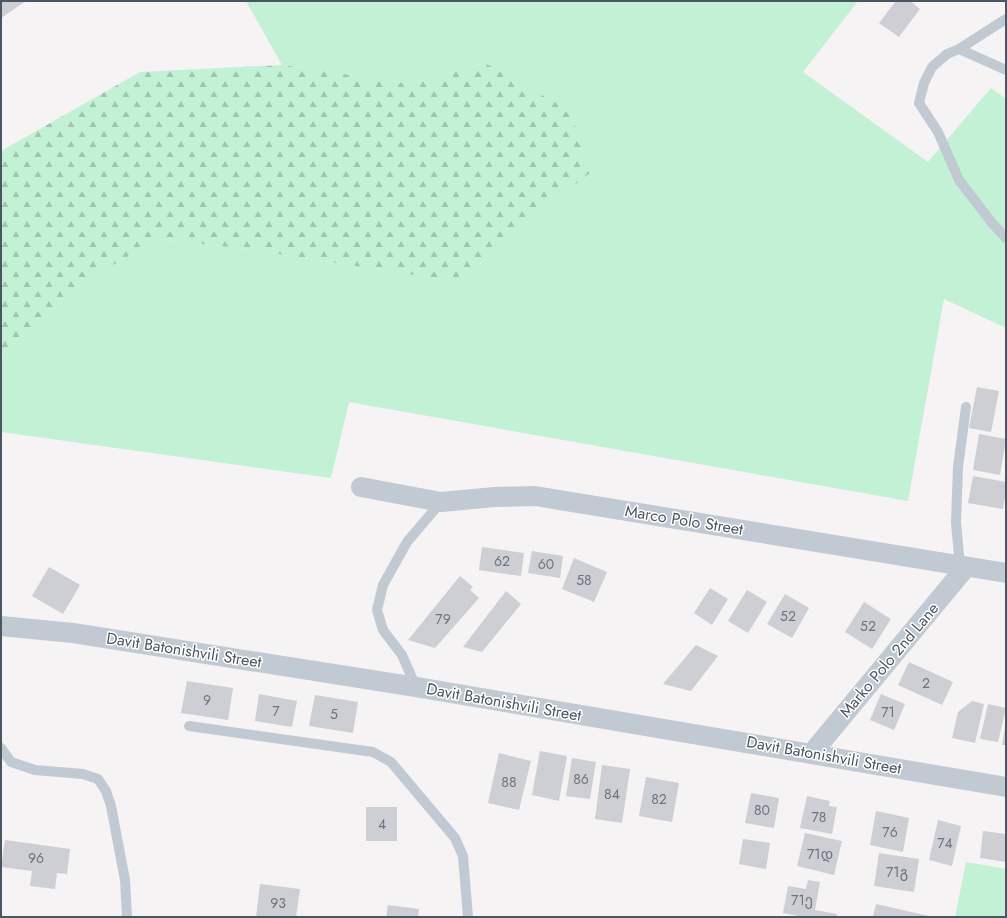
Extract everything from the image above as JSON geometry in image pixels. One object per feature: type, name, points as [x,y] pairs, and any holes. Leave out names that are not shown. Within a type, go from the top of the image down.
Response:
[{"type":"street","name":"Marco Polo Street","points":[[361,487],[441,502],[495,497],[535,496],[1006,573]]},
{"type":"street","name":"Marko Polo 2nd Lane","points":[[812,753],[963,566]]},
{"type":"street","name":"Davit Batonishvili Street","points":[[1,626],[73,633],[416,687],[1006,787]]},
{"type":"lane","points":[[1006,18],[947,54],[932,67],[924,83],[919,103],[938,132],[959,180],[992,223],[1006,238]]},
{"type":"lane","points":[[959,48],[1006,70]]},
{"type":"lane","points":[[963,566],[956,523],[958,467],[966,407]]},
{"type":"lane","points":[[416,687],[402,655],[383,630],[376,610],[383,585],[407,542],[441,502]]},
{"type":"lane","points":[[189,726],[372,752],[392,762],[455,838],[463,856],[468,917]]},
{"type":"lane","points":[[1,748],[11,762],[35,770],[83,774],[98,779],[106,791],[111,806],[125,880],[127,917]]},
{"type":"green space","points":[[246,1],[858,1],[803,72],[928,162],[991,88],[1006,99],[1006,328],[944,299],[908,501],[349,402],[331,478],[1,432],[1,355],[80,284],[158,239],[238,248],[460,282],[522,225],[485,63],[412,84],[282,65]]},
{"type":"green space","points":[[485,63],[570,111],[590,173],[522,225],[460,282],[238,248],[158,239],[80,284],[1,355],[1,151],[140,72],[282,65],[412,84]]},
{"type":"green space","points":[[966,862],[1006,869],[1006,917],[955,917]]},
{"type":"building","points":[[1,1],[26,1],[1,18]]},
{"type":"building","points":[[896,1],[910,1],[920,9],[899,37],[879,23]]},
{"type":"building","points":[[977,387],[999,391],[991,432],[969,428]]},
{"type":"building","points":[[979,434],[1006,439],[1000,475],[973,470]]},
{"type":"building","points":[[973,476],[1006,482],[1003,509],[968,503]]},
{"type":"building","points":[[482,547],[524,553],[521,576],[479,570]]},
{"type":"building","points":[[532,551],[563,556],[560,578],[528,573]]},
{"type":"building","points":[[574,558],[607,572],[594,602],[562,589]]},
{"type":"building","points":[[49,567],[80,585],[63,614],[32,596]]},
{"type":"building","points":[[460,576],[473,587],[470,590],[479,598],[435,648],[408,640]]},
{"type":"building","points":[[710,588],[728,599],[712,625],[694,613]]},
{"type":"building","points":[[747,590],[767,602],[748,633],[728,621]]},
{"type":"building","points":[[506,591],[521,604],[482,652],[463,647]]},
{"type":"building","points":[[785,594],[809,608],[792,638],[767,624]]},
{"type":"building","points":[[864,602],[891,619],[872,649],[845,632]]},
{"type":"building","points":[[696,645],[718,656],[691,691],[663,684]]},
{"type":"building","points":[[909,662],[953,682],[942,705],[898,685]]},
{"type":"building","points":[[187,681],[233,688],[228,720],[181,713]]},
{"type":"building","points":[[259,694],[297,701],[292,727],[255,721]]},
{"type":"building","points":[[881,694],[905,704],[894,730],[870,720]]},
{"type":"building","points":[[315,695],[358,702],[353,733],[309,726]]},
{"type":"building","points":[[972,701],[984,704],[975,743],[952,738],[958,712]]},
{"type":"building","points":[[988,704],[1006,708],[998,742],[980,739]]},
{"type":"building","points":[[1005,727],[1006,745],[1002,745]]},
{"type":"building","points":[[540,751],[567,756],[559,801],[532,795]]},
{"type":"building","points":[[499,753],[531,761],[519,810],[488,803]]},
{"type":"building","points":[[572,758],[596,762],[590,799],[566,796]]},
{"type":"building","points":[[602,765],[630,769],[622,823],[595,819]]},
{"type":"building","points":[[646,777],[679,783],[672,822],[639,816]]},
{"type":"building","points":[[751,793],[779,798],[774,828],[745,823]]},
{"type":"building","points":[[807,796],[830,801],[829,806],[837,807],[832,834],[800,828]]},
{"type":"building","points":[[366,807],[397,807],[397,841],[366,841]]},
{"type":"building","points":[[876,811],[909,818],[903,852],[870,845]]},
{"type":"building","points":[[938,820],[961,826],[952,866],[929,860]]},
{"type":"building","points":[[983,831],[1006,834],[1006,862],[980,858]]},
{"type":"building","points":[[805,833],[842,841],[834,875],[797,866]]},
{"type":"building","points":[[743,839],[770,843],[766,869],[739,864]]},
{"type":"building","points":[[5,840],[70,849],[67,874],[57,873],[55,889],[30,886],[32,871],[1,867]]},
{"type":"building","points":[[879,853],[919,859],[914,892],[874,886]]},
{"type":"building","points":[[808,880],[820,882],[815,910],[837,914],[836,917],[804,917],[783,913],[788,886],[806,889]]},
{"type":"building","points":[[260,884],[300,889],[296,917],[256,917]]},
{"type":"building","points":[[876,904],[929,916],[929,917],[873,917]]},
{"type":"building","points":[[388,905],[419,909],[418,917],[386,917]]}]
